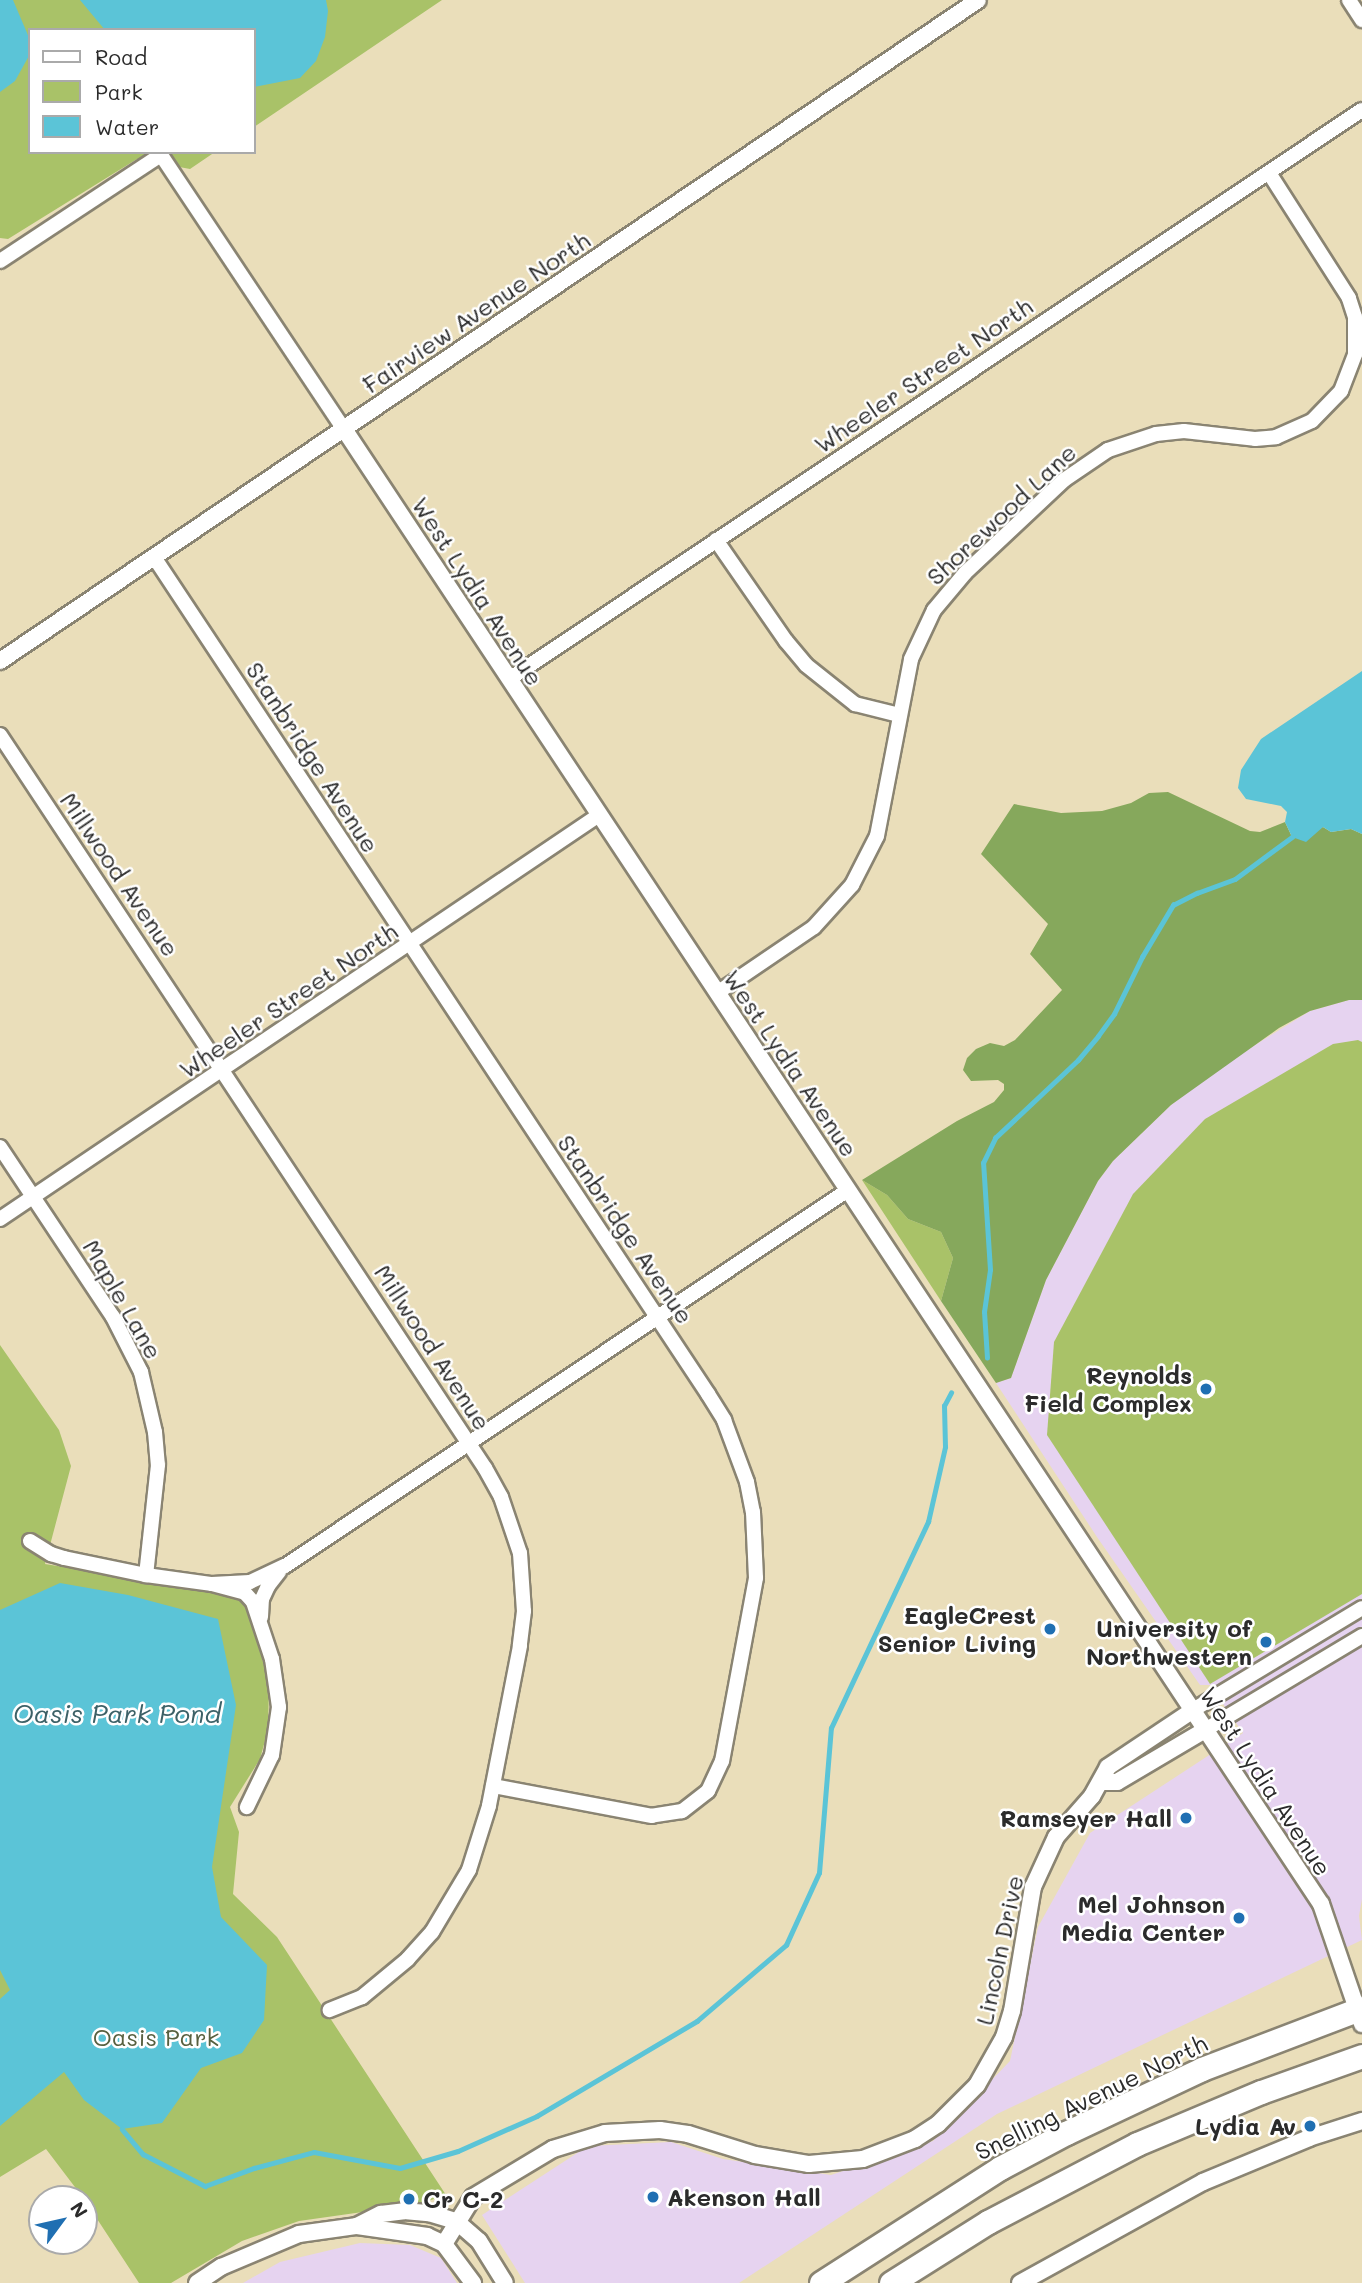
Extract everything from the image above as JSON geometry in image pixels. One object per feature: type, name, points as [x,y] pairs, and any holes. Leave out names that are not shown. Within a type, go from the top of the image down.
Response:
[{"type":"highway","name":"Snelling Avenue North","points":[[821,2283],[1000,2168],[1066,2133],[1202,2069],[1360,2014]]},
{"type":"highway","points":[[891,2283],[988,2222],[1137,2144],[1261,2092],[1362,2056]]},
{"type":"street","name":"Fairview Avenue North","points":[[0,661],[978,0]]},
{"type":"street","points":[[1349,0],[1362,20]]},
{"type":"street","name":"Wheeler Street North","points":[[509,679],[1362,110]]},
{"type":"street","name":"West Lydia Avenue","points":[[0,261],[161,155],[1321,1905],[1360,2014]]},
{"type":"street","name":"Shorewood Lane","points":[[717,993],[814,927],[852,886],[877,836],[911,659],[934,610],[965,573],[1084,464],[1108,450],[1156,434],[1184,431],[1255,439],[1276,437],[1312,421],[1341,391],[1355,355],[1355,317],[1349,298],[1269,173]]},
{"type":"street","points":[[716,540],[775,627],[806,665],[855,704],[899,715]]},
{"type":"street","name":"Stanbridge Avenue","points":[[154,557],[724,1420],[741,1463],[753,1512],[757,1548],[754,1590],[717,1776],[696,1802],[682,1811],[652,1816],[493,1786]]},
{"type":"street","name":"Millwood Avenue","points":[[0,735],[469,1444],[505,1506],[520,1553],[524,1582],[520,1646],[493,1786],[481,1837],[469,1870],[432,1932],[362,1997],[330,2010]]},
{"type":"street","name":"Wheeler Street North","points":[[0,1219],[224,1071],[600,815]]},
{"type":"street","name":"Maple Lane","points":[[0,1147],[129,1346],[149,1399],[158,1465],[146,1575]]},
{"type":"street","points":[[212,1584],[250,1582],[285,1566],[848,1190]]},
{"type":"street","points":[[30,1541],[51,1554],[146,1575],[212,1584],[245,1593],[253,1602],[277,1683],[277,1730],[262,1779],[247,1807]]},
{"type":"street","points":[[263,1629],[262,1600],[273,1578],[285,1566]]},
{"type":"street","points":[[1193,1710],[1362,1608]]},
{"type":"street","points":[[1101,1782],[1117,1782],[1362,1636]]},
{"type":"street","name":"Lincoln Drive","points":[[444,2244],[473,2197],[553,2149],[606,2133],[660,2130],[688,2134],[782,2161],[828,2164],[863,2159],[890,2150],[938,2123],[977,2085],[1004,2037],[1014,2000],[1027,1914],[1042,1861],[1060,1831],[1101,1782],[1108,1767],[1193,1710]]},
{"type":"street","points":[[1020,2283],[1203,2182],[1309,2138],[1362,2122]]},
{"type":"street","points":[[358,2226],[381,2214],[404,2211],[429,2213],[456,2221],[479,2241],[505,2283]]},
{"type":"street","points":[[197,2283],[221,2266],[299,2234],[358,2226],[427,2236],[444,2244],[473,2283]]},
{"type":"shaded area","name":"University of Northwestern","points":[[1349,1000],[1362,1000],[1362,1899],[1359,1916],[1362,1940],[997,2114],[739,2283],[525,2283],[482,2215],[588,2146],[671,2142],[723,2159],[831,2175],[933,2141],[1010,2061],[1038,1927],[1090,1833],[1243,1733],[1210,1685],[1200,1685],[1097,1537],[996,1383],[1011,1378],[1046,1280],[1098,1181],[1113,1161],[1171,1105],[1223,1065],[1310,1011]]},
{"type":"shaded area","points":[[360,2243],[410,2245],[441,2258],[457,2283],[243,2283],[280,2262]]},
{"type":"green space","points":[[0,0],[442,0],[256,126],[256,28],[28,28],[28,154],[212,154],[190,169],[137,159],[8,239],[0,238]]},
{"type":"green space","points":[[1168,792],[1250,831],[1260,832],[1285,822],[1292,837],[1323,827],[1331,832],[1351,829],[1362,834],[1362,1000],[1349,1000],[1310,1011],[1279,1028],[1171,1105],[1113,1161],[1098,1181],[1046,1280],[1011,1378],[996,1383],[941,1301],[953,1258],[941,1232],[908,1219],[887,1195],[862,1180],[957,1121],[994,1102],[1004,1090],[1004,1084],[998,1080],[971,1081],[963,1070],[967,1058],[976,1049],[990,1043],[1004,1046],[1015,1040],[1062,990],[1030,954],[1048,924],[981,854],[1014,804],[1061,813],[1102,811],[1131,803],[1149,793]]},
{"type":"green space","name":"Reynolds Field Complex","points":[[1358,1040],[1362,1042],[1362,1594],[1210,1684],[1047,1435],[1054,1342],[1133,1194],[1205,1119],[1333,1044]]},
{"type":"green space","points":[[862,1180],[887,1195],[908,1219],[941,1232],[953,1258],[941,1301]]},
{"type":"green space","name":"Oasis Park","points":[[0,1345],[59,1430],[71,1466],[45,1564],[232,1594],[250,1609],[269,1686],[268,1730],[260,1759],[230,1807],[239,1832],[233,1894],[277,1937],[446,2195],[419,2204],[299,2221],[242,2241],[171,2283],[139,2283],[98,2220],[98,2185],[73,2185],[46,2149],[0,2177]]},
{"type":"water","points":[[0,0],[13,0],[28,35],[28,58],[15,81],[0,92]]},
{"type":"water","points":[[80,0],[326,0],[328,11],[325,37],[316,61],[300,78],[256,87],[256,28],[103,28]]},
{"type":"water","points":[[1362,671],[1362,834],[1351,829],[1331,832],[1323,827],[1306,842],[1292,837],[1285,822],[1287,812],[1281,806],[1246,799],[1238,788],[1241,770],[1261,739]]},
{"type":"water","name":"Oasis Park Pond","points":[[60,1583],[128,1595],[218,1619],[236,1705],[212,1867],[221,1917],[267,1965],[264,2020],[242,2053],[201,2068],[162,2123],[122,2129],[84,2100],[64,2072],[0,2126],[0,1999],[10,1990],[0,1970],[0,1610]]},
{"type":"waterway","points":[[987,1358],[984,1312],[990,1270],[983,1163],[995,1138],[1078,1060],[1098,1036],[1114,1014],[1142,957],[1173,905],[1235,879],[1292,837]]},
{"type":"waterway","points":[[122,2129],[143,2154],[205,2186],[254,2168],[314,2152],[400,2168],[458,2151],[537,2116],[697,2021],[786,1945],[819,1873],[831,1728],[928,1522],[945,1447],[944,1406],[951,1393]]},
{"type":"place","name":"Reynolds Field Complex","points":[[1206,1389]]},
{"type":"place","name":"EagleCrest Senior Living","points":[[1050,1629]]},
{"type":"place","name":"University of Northwestern","points":[[1266,1642]]},
{"type":"place","name":"Ramseyer Hall","points":[[1186,1818]]},
{"type":"place","name":"Mel Johnson Media Center","points":[[1239,1918]]},
{"type":"place","name":"Lydia Av","points":[[1310,2126]]},
{"type":"place","name":"Akenson Hall","points":[[653,2197]]},
{"type":"place","name":"Cr C-2","points":[[409,2199]]}]
